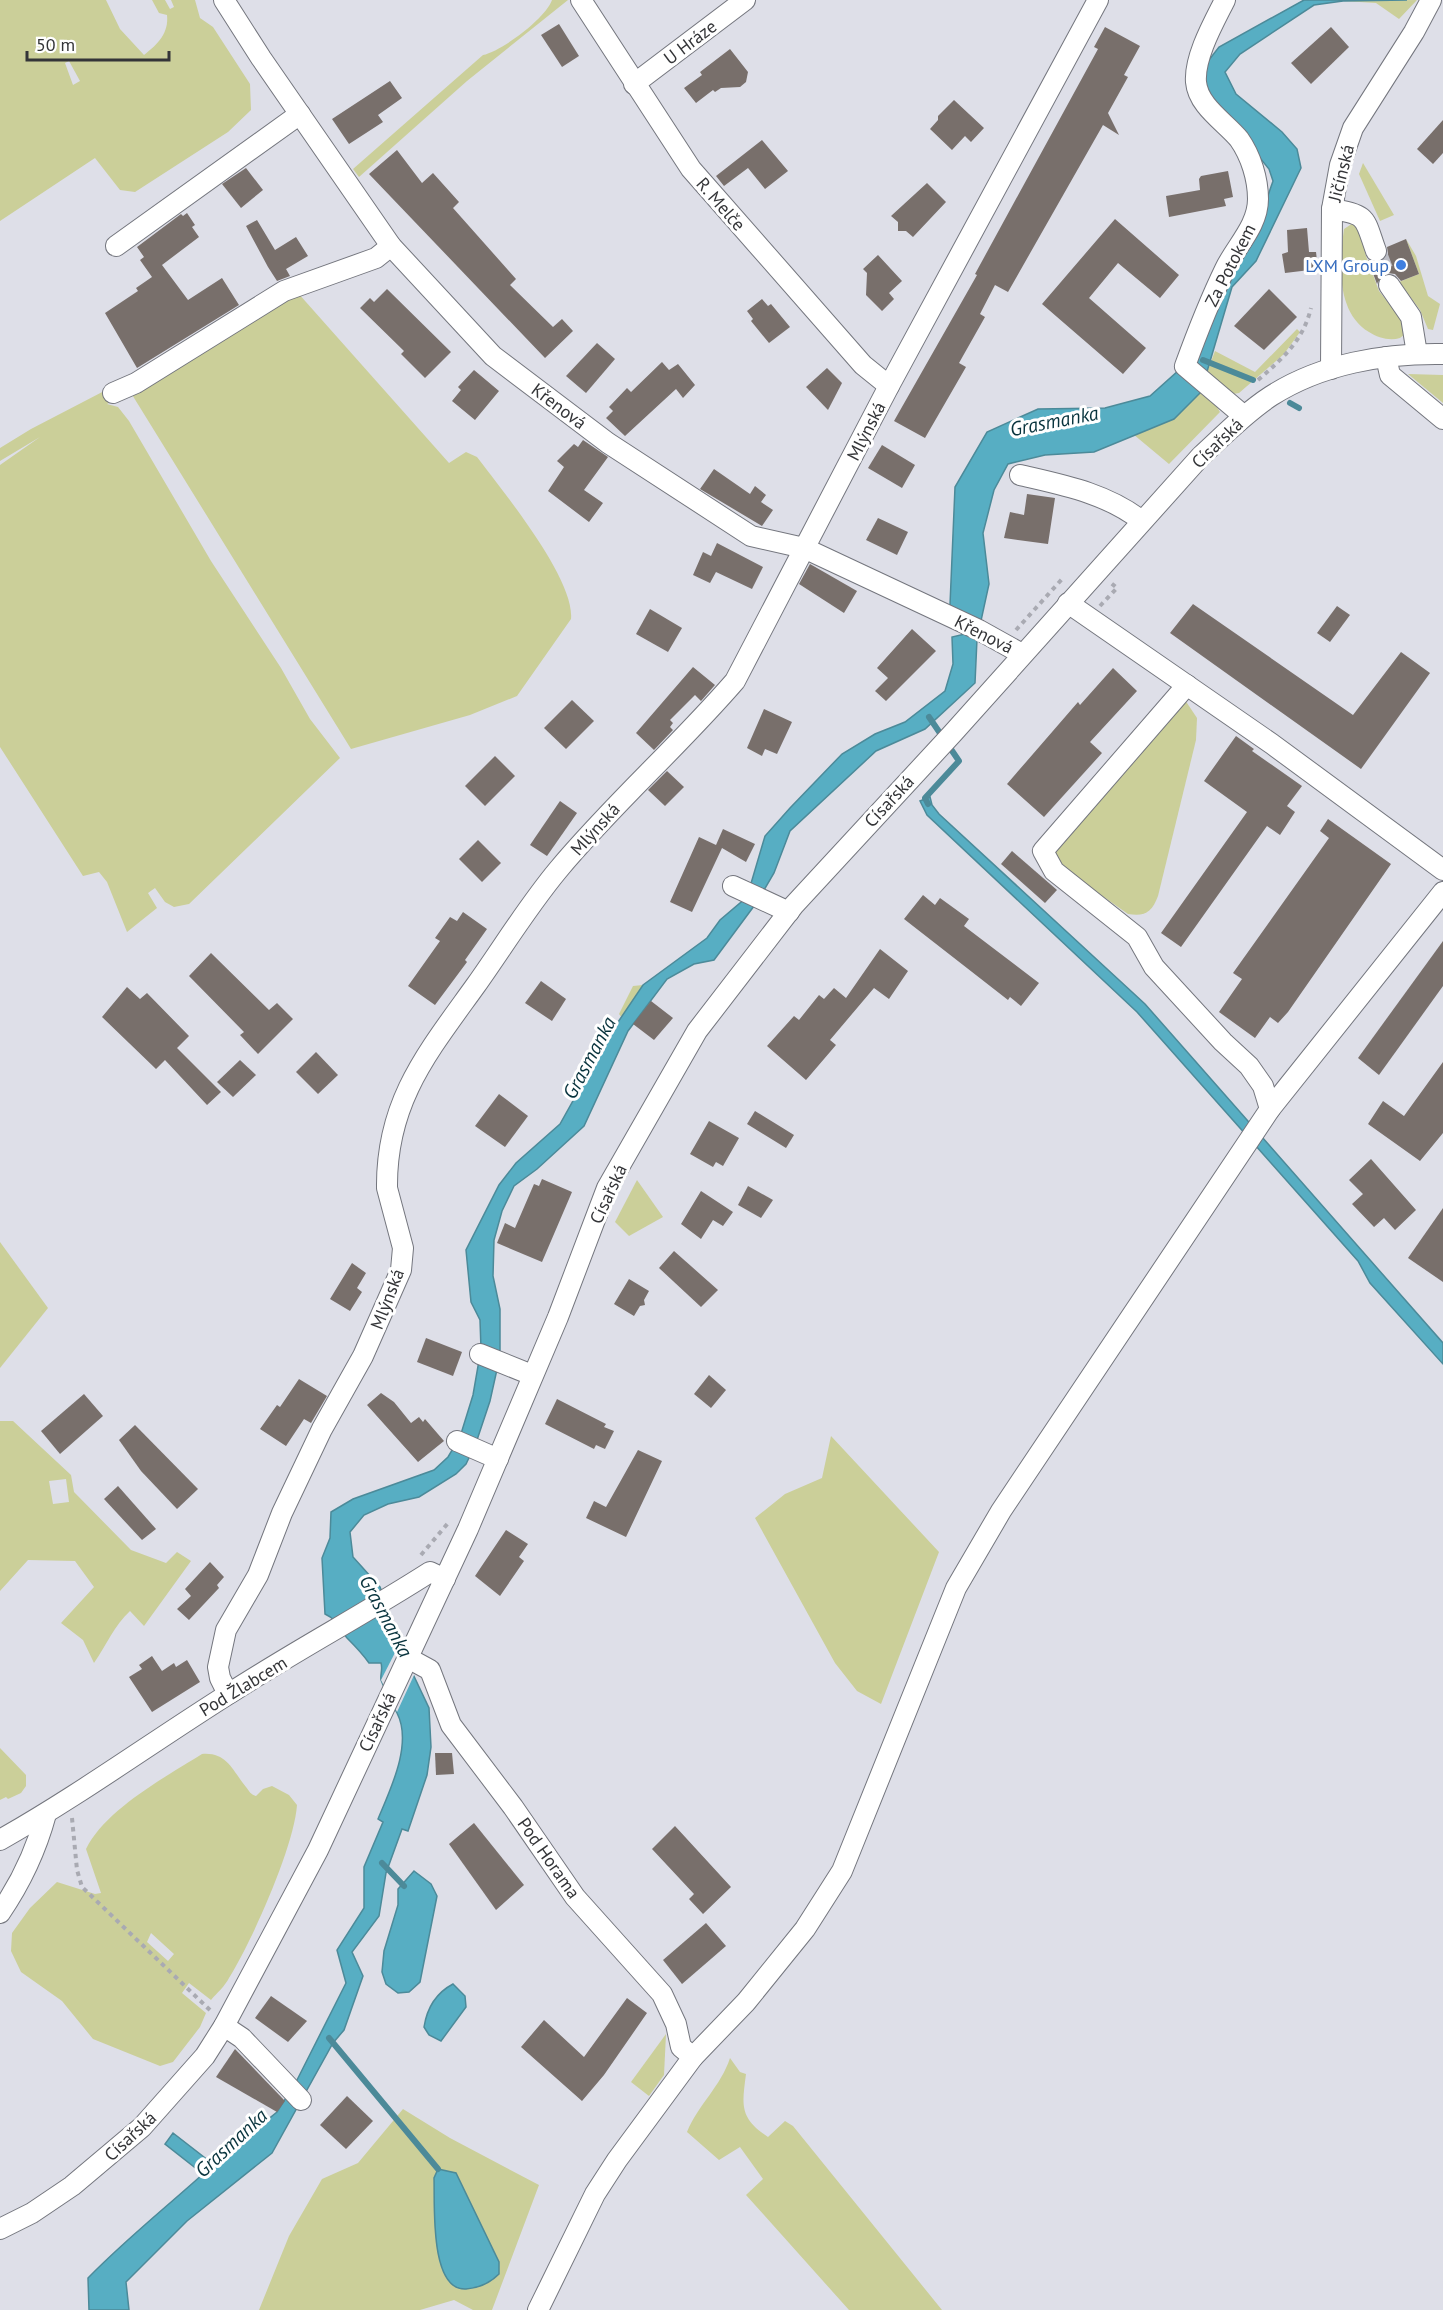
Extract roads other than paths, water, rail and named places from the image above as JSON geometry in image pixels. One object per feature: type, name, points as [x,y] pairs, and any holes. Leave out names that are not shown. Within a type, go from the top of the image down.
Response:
[{"type":"street","name":"Křenová","points":[[224,0],[391,246],[493,356],[608,443],[751,536],[804,548],[971,627],[1022,654]]},
{"type":"street","name":"R. Melče","points":[[581,0],[691,169],[863,365],[889,386]]},
{"type":"street","name":"U Hráze","points":[[634,84],[745,0]]},
{"type":"street","name":"Mlýnská","points":[[228,1694],[220,1678],[218,1667],[226,1630],[258,1575],[282,1513],[322,1429],[363,1356],[401,1270],[404,1248],[387,1188],[387,1179],[392,1137],[400,1104],[423,1059],[556,872],[613,808],[735,681],[889,386],[1098,0]]},
{"type":"street","name":"Za Potokem","points":[[1225,0],[1206,40],[1196,82],[1203,101],[1246,150],[1252,163],[1258,209],[1252,224],[1226,267],[1189,369],[1237,411]]},
{"type":"street","name":"Jičínská","points":[[1331,369],[1332,209],[1338,176],[1353,128],[1431,0]]},
{"type":"street","points":[[116,246],[300,114]]},
{"type":"street","points":[[1332,209],[1358,213],[1364,219],[1376,251]]},
{"type":"street","points":[[113,393],[136,383],[284,291],[376,258],[391,246]]},
{"type":"street","points":[[1389,285],[1411,317],[1417,354]]},
{"type":"street","name":"Císařská","points":[[0,2229],[32,2212],[72,2186],[147,2122],[205,2056],[224,2026],[318,1850],[445,1579],[558,1317],[609,1184],[637,1139],[692,1039],[789,912],[1201,456],[1237,411],[1331,369],[1386,357],[1443,354]]},
{"type":"street","points":[[1386,357],[1390,375],[1443,419]]},
{"type":"street","points":[[1020,475],[1087,492],[1125,508],[1142,521]]},
{"type":"street","points":[[1068,603],[1272,744],[1443,870]]},
{"type":"street","points":[[1187,685],[1043,851],[1054,872],[1137,937],[1154,967],[1223,1042],[1249,1066],[1263,1086],[1270,1109]]},
{"type":"street","points":[[538,2310],[595,2194],[616,2160],[693,2057],[746,2002],[805,1929],[842,1871],[956,1588],[1001,1511],[1270,1109],[1443,892]]},
{"type":"street","points":[[747,893],[789,912]]},
{"type":"street","points":[[480,1354],[532,1375]]},
{"type":"street","points":[[466,1444],[498,1459]]},
{"type":"street","name":"Pod Žlabcem","points":[[0,1840],[46,1814],[228,1694],[341,1628],[429,1572],[445,1579]]},
{"type":"street","name":"Pod Horama","points":[[408,1658],[430,1670],[451,1725],[513,1807],[575,1897],[662,1994],[675,2024],[681,2047],[693,2057]]},
{"type":"street","points":[[0,1913],[18,1886],[37,1849],[46,1814]]},
{"type":"street","points":[[224,2026],[242,2038],[296,2095]]},
{"type":"water","name":"Grasmanka","points":[[1304,0],[1407,0],[1343,1],[1314,5],[1240,54],[1225,72],[1236,94],[1282,132],[1297,149],[1301,168],[1256,261],[1232,287],[1206,375],[1205,388],[1174,419],[1094,452],[1045,455],[1008,464],[994,490],[983,533],[989,584],[977,639],[975,683],[925,729],[876,751],[790,831],[774,873],[757,902],[714,960],[694,964],[667,979],[628,1031],[584,1126],[537,1169],[514,1186],[502,1211],[494,1240],[493,1276],[500,1309],[500,1356],[490,1401],[476,1443],[466,1464],[456,1474],[419,1497],[388,1504],[364,1515],[350,1532],[353,1557],[380,1587],[412,1672],[429,1708],[431,1747],[427,1775],[408,1831],[402,1829],[386,1873],[379,1916],[352,1952],[363,1976],[344,2030],[333,2043],[272,2153],[187,2221],[126,2282],[129,2310],[89,2310],[88,2278],[203,2174],[165,2144],[173,2133],[213,2164],[277,2112],[295,2084],[346,1983],[337,1950],[364,1908],[364,1867],[383,1822],[378,1819],[398,1767],[402,1739],[397,1713],[381,1680],[381,1663],[369,1663],[335,1622],[325,1614],[322,1558],[330,1538],[331,1512],[353,1499],[434,1470],[448,1457],[460,1437],[473,1395],[481,1349],[480,1320],[471,1302],[466,1250],[499,1185],[516,1163],[560,1124],[612,1031],[643,985],[707,938],[720,920],[747,897],[765,836],[790,808],[842,754],[875,734],[905,722],[945,691],[953,664],[952,637],[965,634],[963,614],[950,605],[955,487],[987,432],[1038,409],[1105,408],[1150,396],[1179,370],[1203,333],[1263,210],[1273,181],[1269,169],[1204,89],[1205,65],[1219,47]]},
{"type":"water","points":[[930,797],[932,805],[939,814],[1145,1004],[1443,1343],[1443,1364],[1370,1283],[1358,1261],[1137,1012],[927,815],[920,801]]},
{"type":"water","points":[[414,1871],[431,1884],[437,1896],[420,1982],[409,1992],[398,1993],[386,1984],[382,1972],[384,1951],[398,1905],[398,1889]]},
{"type":"water","points":[[453,1984],[465,1996],[466,2007],[441,2041],[429,2035],[424,2027],[425,2020],[437,1997]]},
{"type":"water","points":[[438,2169],[456,2173],[499,2262],[499,2274],[480,2286],[466,2289],[454,2286],[446,2276],[440,2261],[436,2243],[434,2206],[434,2178]]},
{"type":"waterway","points":[[1203,360],[1253,380]]},
{"type":"waterway","points":[[1290,403],[1299,408]]},
{"type":"waterway","points":[[928,804],[925,798],[959,761],[929,717]]},
{"type":"waterway","points":[[382,1863],[404,1886]]},
{"type":"waterway","points":[[329,2038],[438,2169]]},
{"type":"tunnel","points":[[1376,251],[1389,285]]},
{"type":"place","name":"LXM Group","points":[[1401,265]]}]
